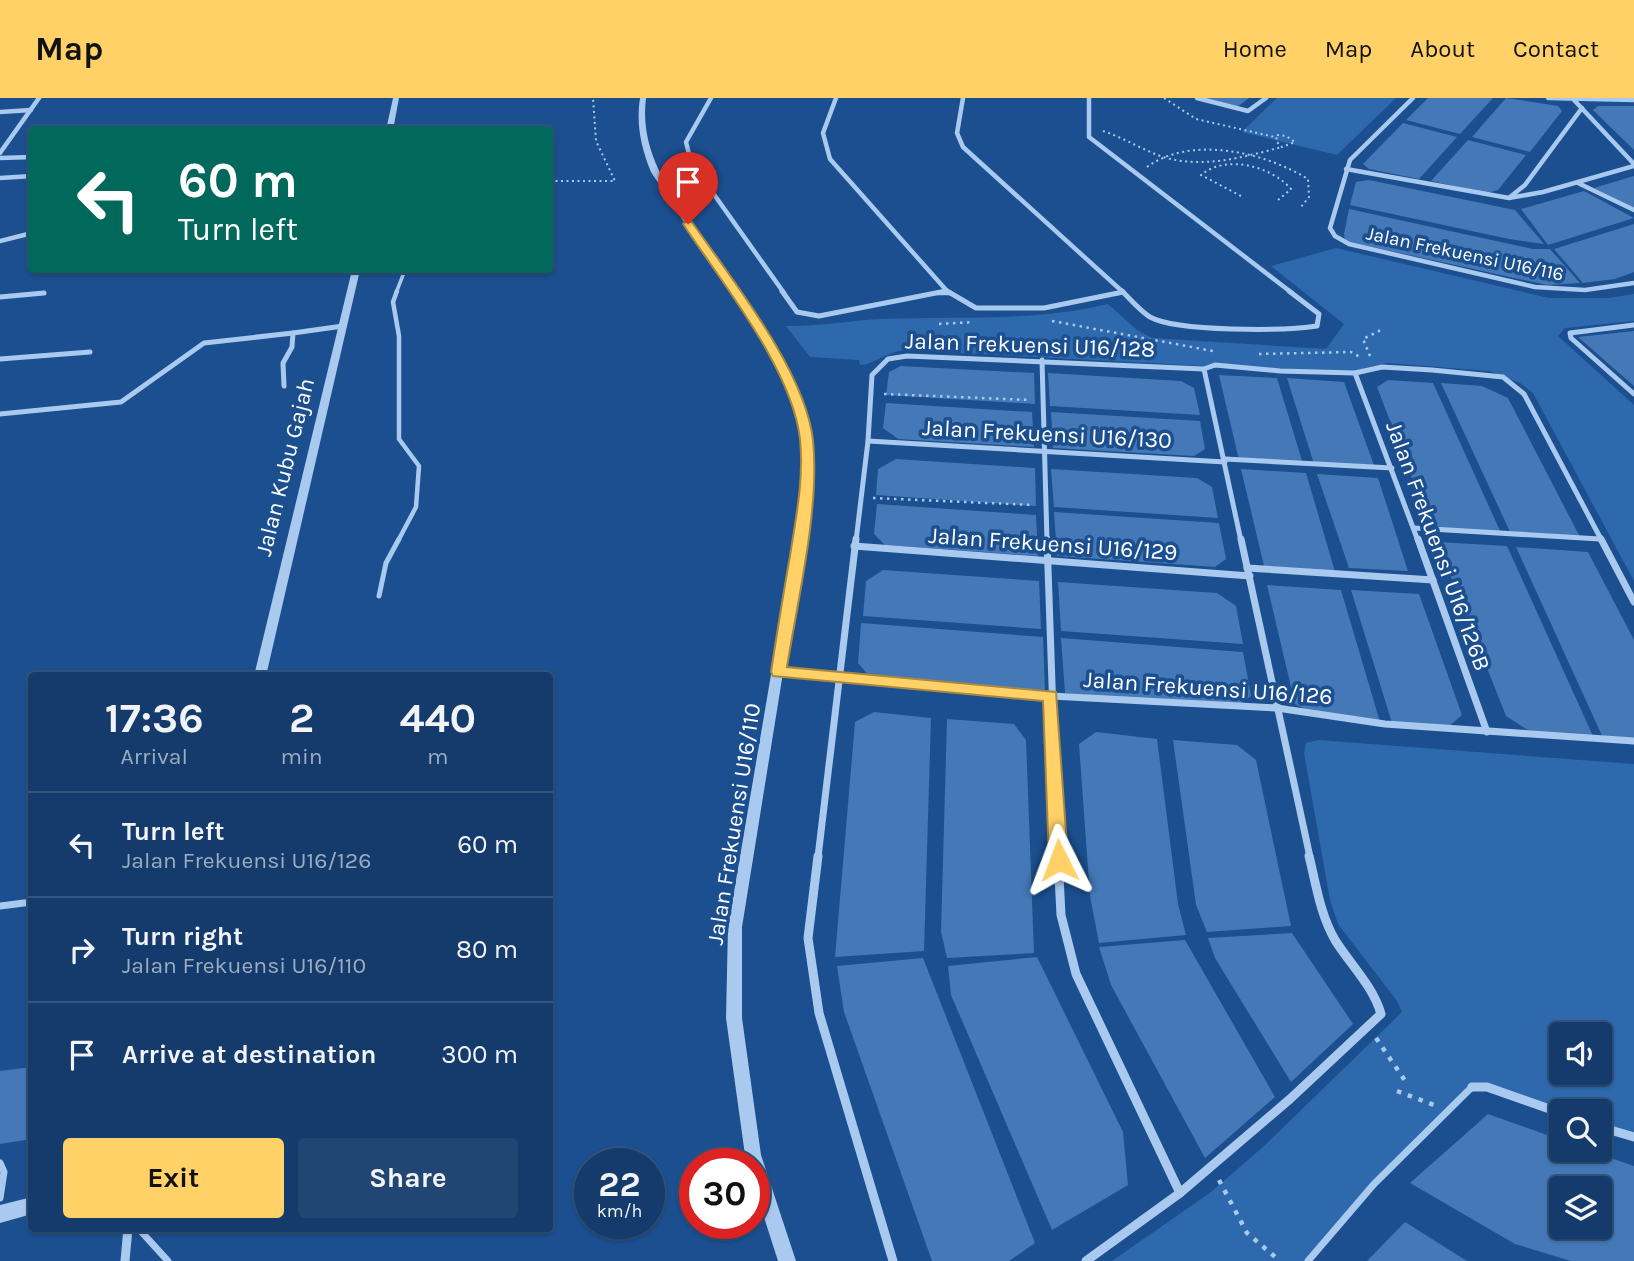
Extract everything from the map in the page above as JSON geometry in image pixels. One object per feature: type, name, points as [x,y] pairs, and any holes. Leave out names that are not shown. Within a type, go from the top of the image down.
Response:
[{"type":"street","points":[[0,152],[39,98]]},
{"type":"street","points":[[390,126],[396,98]]},
{"type":"street","name":"Jalan Frekuensi U16/110","points":[[643,98],[640,111],[642,142],[647,156],[660,182],[759,330],[783,372],[799,409],[806,438],[808,487],[735,927],[734,1018],[753,1155],[787,1261]]},
{"type":"street","points":[[711,98],[686,142],[691,162],[797,312],[818,317],[947,290]]},
{"type":"street","points":[[836,98],[823,133],[830,159],[927,271],[947,290],[976,308],[1044,308],[1123,292]]},
{"type":"street","points":[[963,98],[957,133],[963,147],[1150,317],[1171,323],[1303,330],[1317,326],[1319,314],[1089,137],[1089,98]]},
{"type":"street","points":[[1197,98],[1241,110],[1253,109],[1266,98]]},
{"type":"street","points":[[1413,98],[1350,160],[1346,169],[1509,198],[1521,198],[1634,165],[1574,100]]},
{"type":"street","points":[[1548,98],[1634,100]]},
{"type":"street","points":[[1509,198],[1525,185],[1582,108]]},
{"type":"street","points":[[0,112],[30,110]]},
{"type":"street","points":[[0,158],[28,157]]},
{"type":"street","name":"Jalan Frekuensi U16/116","points":[[1346,169],[1329,229],[1349,244],[1561,291],[1600,290],[1634,283]]},
{"type":"street","points":[[0,178],[28,176]]},
{"type":"street","points":[[1577,182],[1634,210]]},
{"type":"street","points":[[0,241],[28,234]]},
{"type":"street","name":"Jalan Kubu Gajah","points":[[261,672],[355,273]]},
{"type":"street","points":[[0,297],[44,293]]},
{"type":"street","points":[[1634,325],[1570,333],[1634,394]]},
{"type":"street","points":[[0,414],[121,402],[204,343],[343,326]]},
{"type":"street","points":[[284,386],[283,363],[292,347],[293,333]]},
{"type":"street","points":[[0,359],[90,352]]},
{"type":"street","name":"Jalan Frekuensi U16/128","points":[[893,1261],[819,1013],[807,939],[868,441],[872,375],[876,368],[888,359],[897,357],[1042,360],[1204,369],[1215,365],[1280,371],[1355,373]]},
{"type":"street","points":[[1042,360],[1051,696],[1061,915],[1076,974],[1180,1193]]},
{"type":"street","points":[[1355,373],[1378,367],[1493,374],[1519,387],[1634,602]]},
{"type":"street","points":[[1086,1261],[1180,1193],[1369,1028],[1381,1014],[1381,1006],[1334,938],[1321,909],[1204,369]]},
{"type":"street","name":"Jalan Frekuensi U16/126B","points":[[1355,373],[1487,733]]},
{"type":"street","name":"Jalan Frekuensi U16/130","points":[[868,441],[1392,468]]},
{"type":"street","points":[[1413,528],[1600,539]]},
{"type":"street","name":"Jalan Frekuensi U16/129","points":[[854,546],[1048,561],[1433,580]]},
{"type":"street","name":"Jalan Frekuensi U16/126","points":[[779,672],[1051,696],[1276,708],[1385,724],[1634,741]]},
{"type":"street","points":[[1472,1087],[1487,1087],[1549,1109]]},
{"type":"street","points":[[1612,1131],[1634,1137]]},
{"type":"street","points":[[0,1214],[28,1206]]},
{"type":"street","points":[[125,1261],[128,1232]]},
{"type":"lane","points":[[379,596],[386,563],[416,507],[419,466],[399,439],[399,336],[393,302],[404,273]]},
{"type":"lane","points":[[0,906],[28,902]]},
{"type":"lane","points":[[1308,1261],[1374,1184],[1472,1087]]},
{"type":"lane","points":[[0,1163],[4,1172],[0,1198]]},
{"type":"lane","points":[[142,1232],[168,1261]]},
{"type":"path","points":[[553,181],[615,181],[596,141],[593,98]]},
{"type":"path","points":[[1088,127],[1108,132],[1165,157],[1209,162],[1232,160],[1295,142],[1286,136],[1275,137],[1196,119],[1164,98]]},
{"type":"path","points":[[1275,137],[1282,146]]},
{"type":"path","points":[[1147,167],[1165,157],[1186,152],[1213,151],[1247,155],[1296,170],[1308,179],[1309,197],[1301,207]]},
{"type":"path","points":[[1241,196],[1201,175],[1205,169],[1215,165],[1229,164],[1271,173],[1286,180],[1291,188],[1278,200]]},
{"type":"path","points":[[939,324],[984,321]]},
{"type":"path","points":[[1047,321],[1222,352]]},
{"type":"path","points":[[1378,367],[1368,354],[1363,339],[1381,330]]},
{"type":"path","points":[[1256,354],[1351,352],[1378,367]]},
{"type":"path","points":[[871,393],[1041,400]]},
{"type":"path","points":[[860,498],[1046,506]]},
{"type":"path","points":[[1369,1028],[1406,1082]]},
{"type":"path","points":[[1397,1091],[1448,1110]]},
{"type":"path","points":[[1212,1166],[1247,1233],[1280,1261]]},
{"type":"shaded area","points":[[1277,98],[1396,98],[1337,155],[1242,132]]},
{"type":"shaded area","points":[[1336,248],[1549,298],[1608,298],[1634,294],[1634,321],[1565,328],[1558,336],[1634,405],[1634,581],[1533,393],[1520,383],[1489,371],[1388,363],[1364,368],[1355,374],[904,350],[860,365],[859,360],[810,357],[786,326],[883,319],[1024,316],[1108,304],[1137,330],[1152,338],[1326,349],[1344,324],[1271,266]]},
{"type":"shaded area","points":[[1318,740],[1634,764],[1634,1141],[1612,1135],[1612,1099],[1549,1099],[1549,1114],[1484,1084],[1463,1094],[1307,1261],[1112,1261],[1211,1192],[1264,1146],[1402,1012],[1397,1001],[1338,924],[1330,900],[1304,753],[1306,743]]},
{"type":"building","points":[[1206,98],[1249,98],[1237,107]]},
{"type":"building","points":[[1428,98],[1493,98],[1460,134],[1406,120]]},
{"type":"building","points":[[1506,98],[1558,106],[1562,111],[1530,152],[1472,137]]},
{"type":"building","points":[[1598,106],[1634,106],[1634,150],[1593,110]]},
{"type":"building","points":[[1403,123],[1457,137],[1419,179],[1369,169],[1363,164]]},
{"type":"building","points":[[1468,140],[1526,155],[1498,190],[1487,193],[1431,181]]},
{"type":"building","points":[[1634,176],[1634,208],[1594,188]]},
{"type":"building","points":[[1369,180],[1515,210],[1544,244],[1350,205],[1356,182]]},
{"type":"building","points":[[1584,191],[1634,218],[1548,245],[1521,209]]},
{"type":"building","points":[[1349,209],[1533,249],[1550,249],[1580,283],[1547,285],[1345,241]]},
{"type":"building","points":[[1634,224],[1634,272],[1615,279],[1583,283],[1554,249]]},
{"type":"building","points":[[1634,331],[1634,386],[1578,337]]},
{"type":"building","points":[[901,366],[1034,373],[1035,404],[886,395],[889,372]]},
{"type":"building","points":[[1048,373],[1181,381],[1194,388],[1200,415],[1050,406]]},
{"type":"building","points":[[1219,375],[1277,378],[1303,464],[1239,460]]},
{"type":"building","points":[[1287,378],[1344,382],[1375,468],[1314,464]]},
{"type":"building","points":[[1388,380],[1433,383],[1501,533],[1431,528],[1377,387]]},
{"type":"building","points":[[1441,383],[1482,386],[1508,398],[1581,539],[1511,534]]},
{"type":"building","points":[[886,403],[1032,412],[1034,447],[898,439],[883,428]]},
{"type":"building","points":[[1051,412],[1200,421],[1205,449],[1194,456],[1053,448]]},
{"type":"building","points":[[896,459],[1035,468],[1036,506],[876,495],[878,469]]},
{"type":"building","points":[[1051,469],[1197,478],[1212,487],[1218,518],[1054,507]]},
{"type":"building","points":[[1241,469],[1306,473],[1336,575],[1265,570]]},
{"type":"building","points":[[1317,474],[1378,478],[1408,571],[1349,568]]},
{"type":"building","points":[[877,504],[1036,515],[1038,556],[885,545],[874,534]]},
{"type":"building","points":[[1054,512],[1219,523],[1226,559],[1215,567],[1057,556]]},
{"type":"building","points":[[1437,542],[1507,546],[1593,736],[1529,731],[1506,716]]},
{"type":"building","points":[[1516,547],[1588,552],[1634,640],[1634,741],[1603,738]]},
{"type":"building","points":[[883,570],[1039,581],[1041,629],[863,616],[866,581]]},
{"type":"building","points":[[1058,582],[1217,593],[1236,606],[1243,644],[1061,631]]},
{"type":"building","points":[[1267,585],[1341,590],[1380,722],[1318,716],[1295,704]]},
{"type":"building","points":[[1351,590],[1419,594],[1462,715],[1447,728],[1392,723]]},
{"type":"building","points":[[861,623],[1043,637],[1045,691],[870,677],[858,663]]},
{"type":"building","points":[[1061,638],[1243,652],[1251,696],[1236,707],[1065,693]]},
{"type":"building","points":[[874,712],[931,718],[924,951],[835,957],[855,722]]},
{"type":"building","points":[[947,719],[1014,724],[1026,740],[1034,953],[947,958],[941,932]]},
{"type":"building","points":[[1096,732],[1157,739],[1178,904],[1186,935],[1099,943],[1090,896],[1079,744]]},
{"type":"building","points":[[1173,740],[1237,745],[1256,760],[1291,926],[1207,932],[1196,905]]},
{"type":"building","points":[[1292,933],[1353,1024],[1291,1082],[1215,958],[1208,938]]},
{"type":"building","points":[[1185,940],[1275,1097],[1205,1158],[1111,985],[1099,947]]},
{"type":"building","points":[[1037,957],[1123,1132],[1128,1185],[1052,1230],[951,995],[948,966]]},
{"type":"building","points":[[923,958],[1035,1243],[1009,1261],[932,1261],[844,1012],[837,966]]},
{"type":"building","points":[[28,1068],[28,1140],[0,1144],[0,1071]]},
{"type":"building","points":[[1488,1114],[1549,1136],[1549,1162],[1612,1162],[1612,1158],[1634,1166],[1634,1261],[1571,1261],[1515,1244],[1410,1183]]},
{"type":"building","points":[[1405,1222],[1467,1261],[1367,1261]]},
{"type":"route","points":[[688,224],[759,330],[783,372],[799,409],[806,438],[808,487],[779,672],[1051,696],[1059,860]]}]
